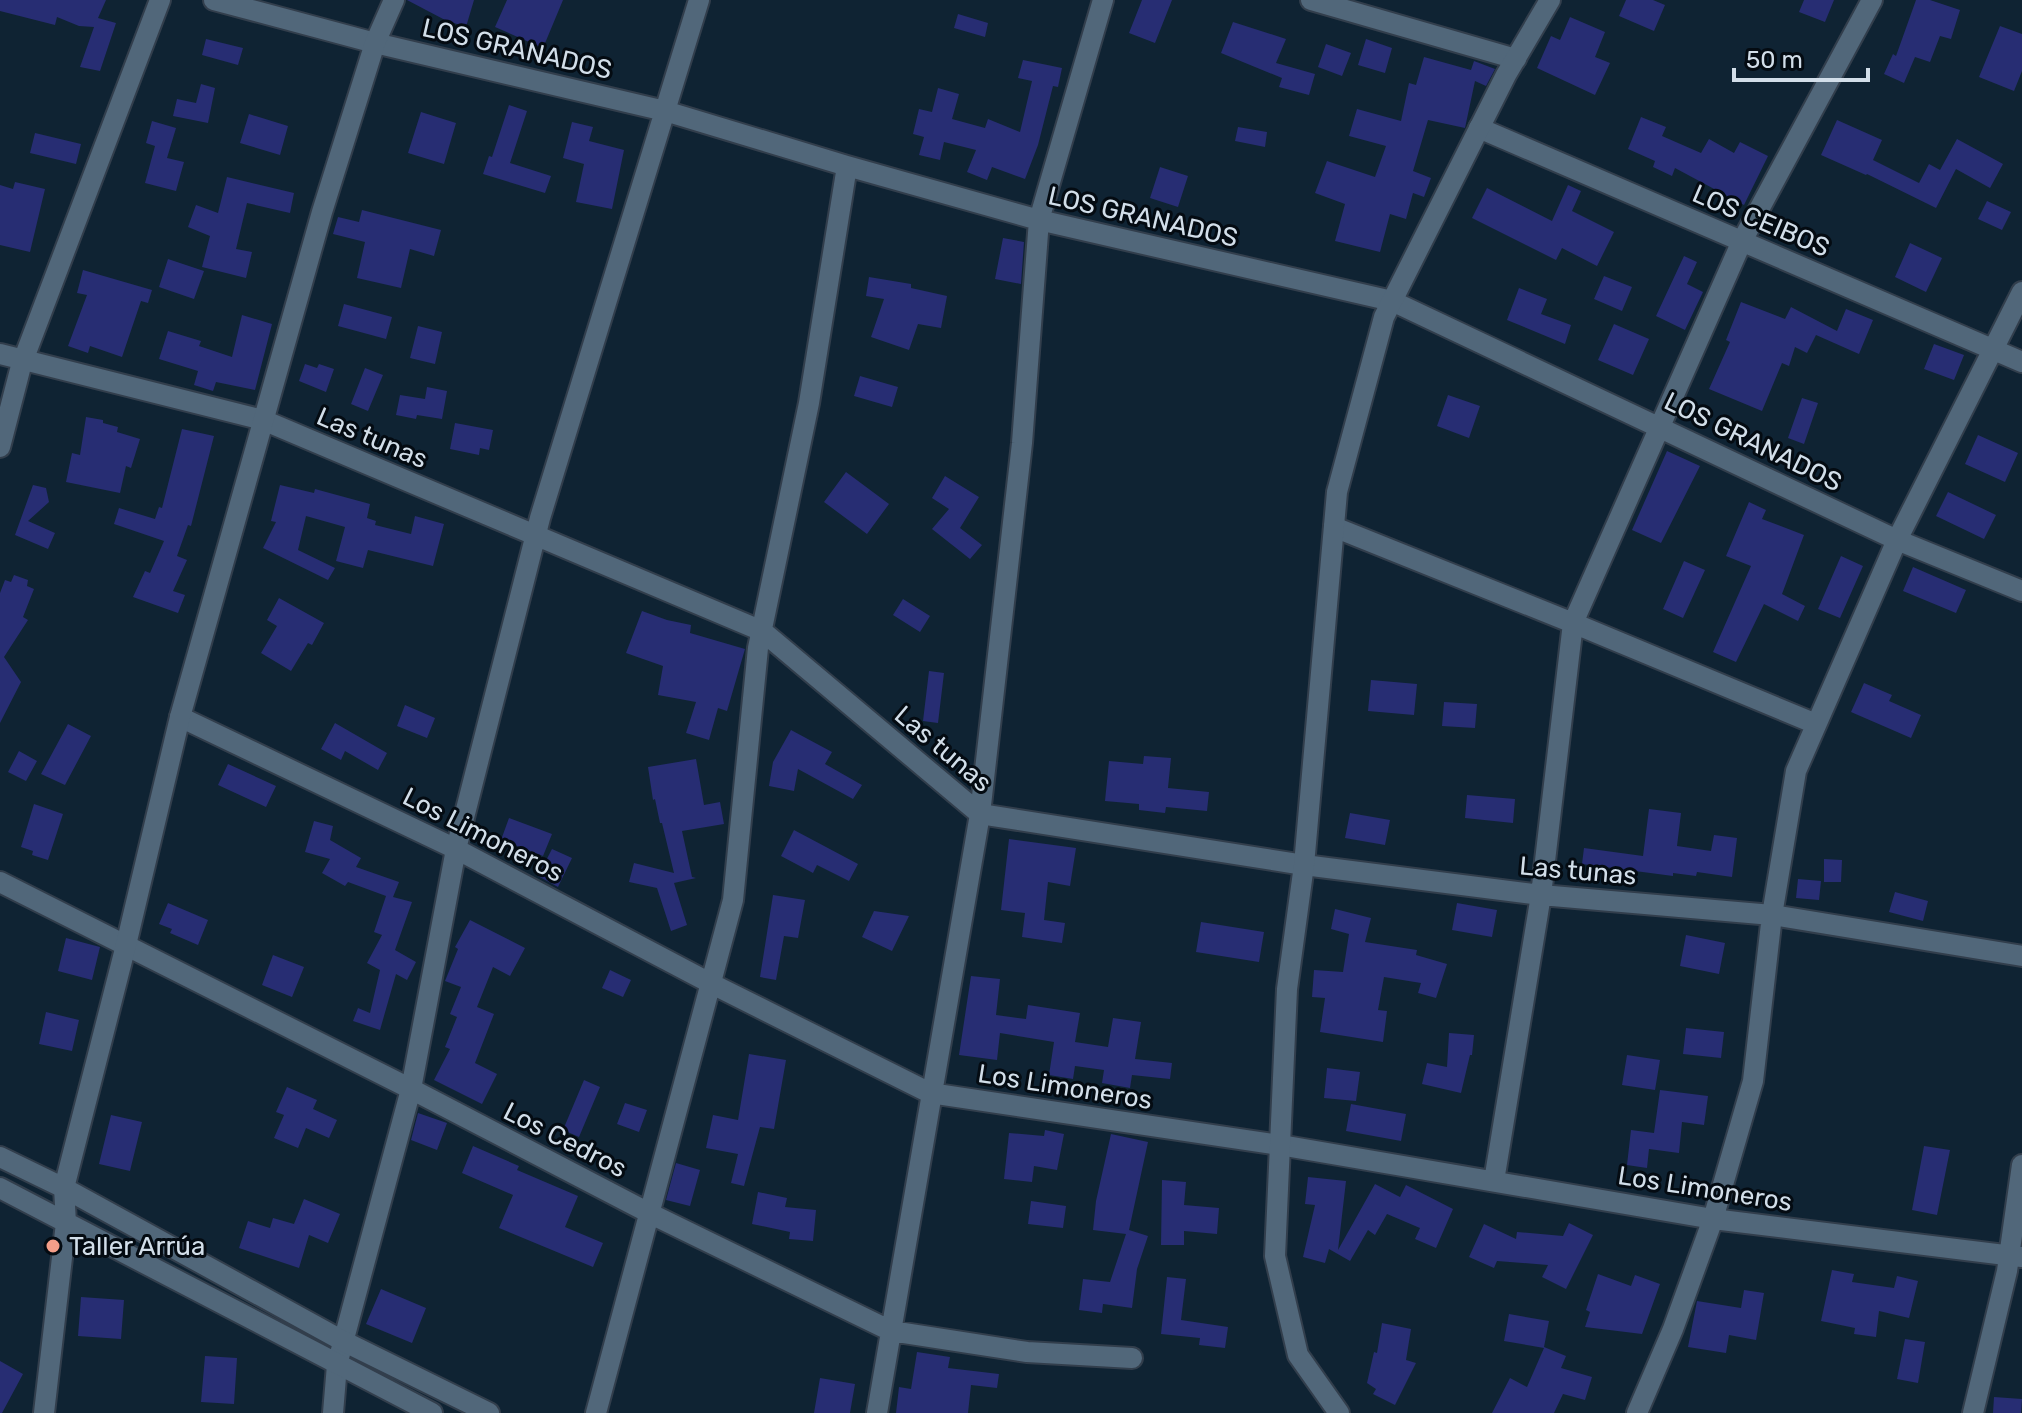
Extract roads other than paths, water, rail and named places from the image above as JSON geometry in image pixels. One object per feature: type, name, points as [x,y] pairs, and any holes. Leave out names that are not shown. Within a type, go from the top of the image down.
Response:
[{"type":"street","points":[[0,447],[23,359],[160,0]]},
{"type":"street","name":"LOS GRANADOS","points":[[214,0],[375,43],[665,111],[1039,220],[1392,301],[1897,540],[2022,591]]},
{"type":"street","points":[[44,1413],[66,1223],[64,1188],[180,717],[322,212],[375,43],[394,0]]},
{"type":"street","points":[[333,1413],[337,1365],[411,1089],[456,849],[535,536],[699,0]]},
{"type":"street","points":[[877,1413],[980,814],[1022,443],[1039,220],[1103,0]]},
{"type":"street","points":[[1311,0],[1516,59]]},
{"type":"street","points":[[1339,1413],[1298,1355],[1275,1256],[1287,989],[1304,865],[1337,492],[1384,317],[1479,128],[1550,0]]},
{"type":"street","points":[[1494,1181],[1541,895],[1573,623],[1742,241],[1872,0]]},
{"type":"street","name":"LOS CEIBOS","points":[[1479,128],[2022,362]]},
{"type":"street","points":[[596,1413],[733,900],[762,631],[809,403],[847,166]]},
{"type":"street","points":[[1637,1413],[1673,1329],[1713,1219],[1753,1081],[1772,915],[1796,771],[1897,540],[2022,292]]},
{"type":"street","name":"Las tunas","points":[[0,354],[263,420],[762,631],[980,814],[1304,865],[1541,895],[1772,915],[2022,956]]},
{"type":"street","points":[[1334,527],[1816,724]]},
{"type":"street","name":"Los Limoneros","points":[[180,717],[456,849],[710,983],[930,1093],[1280,1145],[1713,1219],[2016,1256]]},
{"type":"street","name":"Los Cedros","points":[[0,882],[651,1214],[891,1331],[1027,1352],[1132,1358]]},
{"type":"street","points":[[0,1157],[64,1188],[343,1341],[489,1413]]},
{"type":"street","points":[[1973,1413],[2016,1256],[2022,1165]]},
{"type":"street","points":[[0,1188],[432,1413]]},
{"type":"place","name":"Taller Arrúa","points":[[53,1246]]}]
